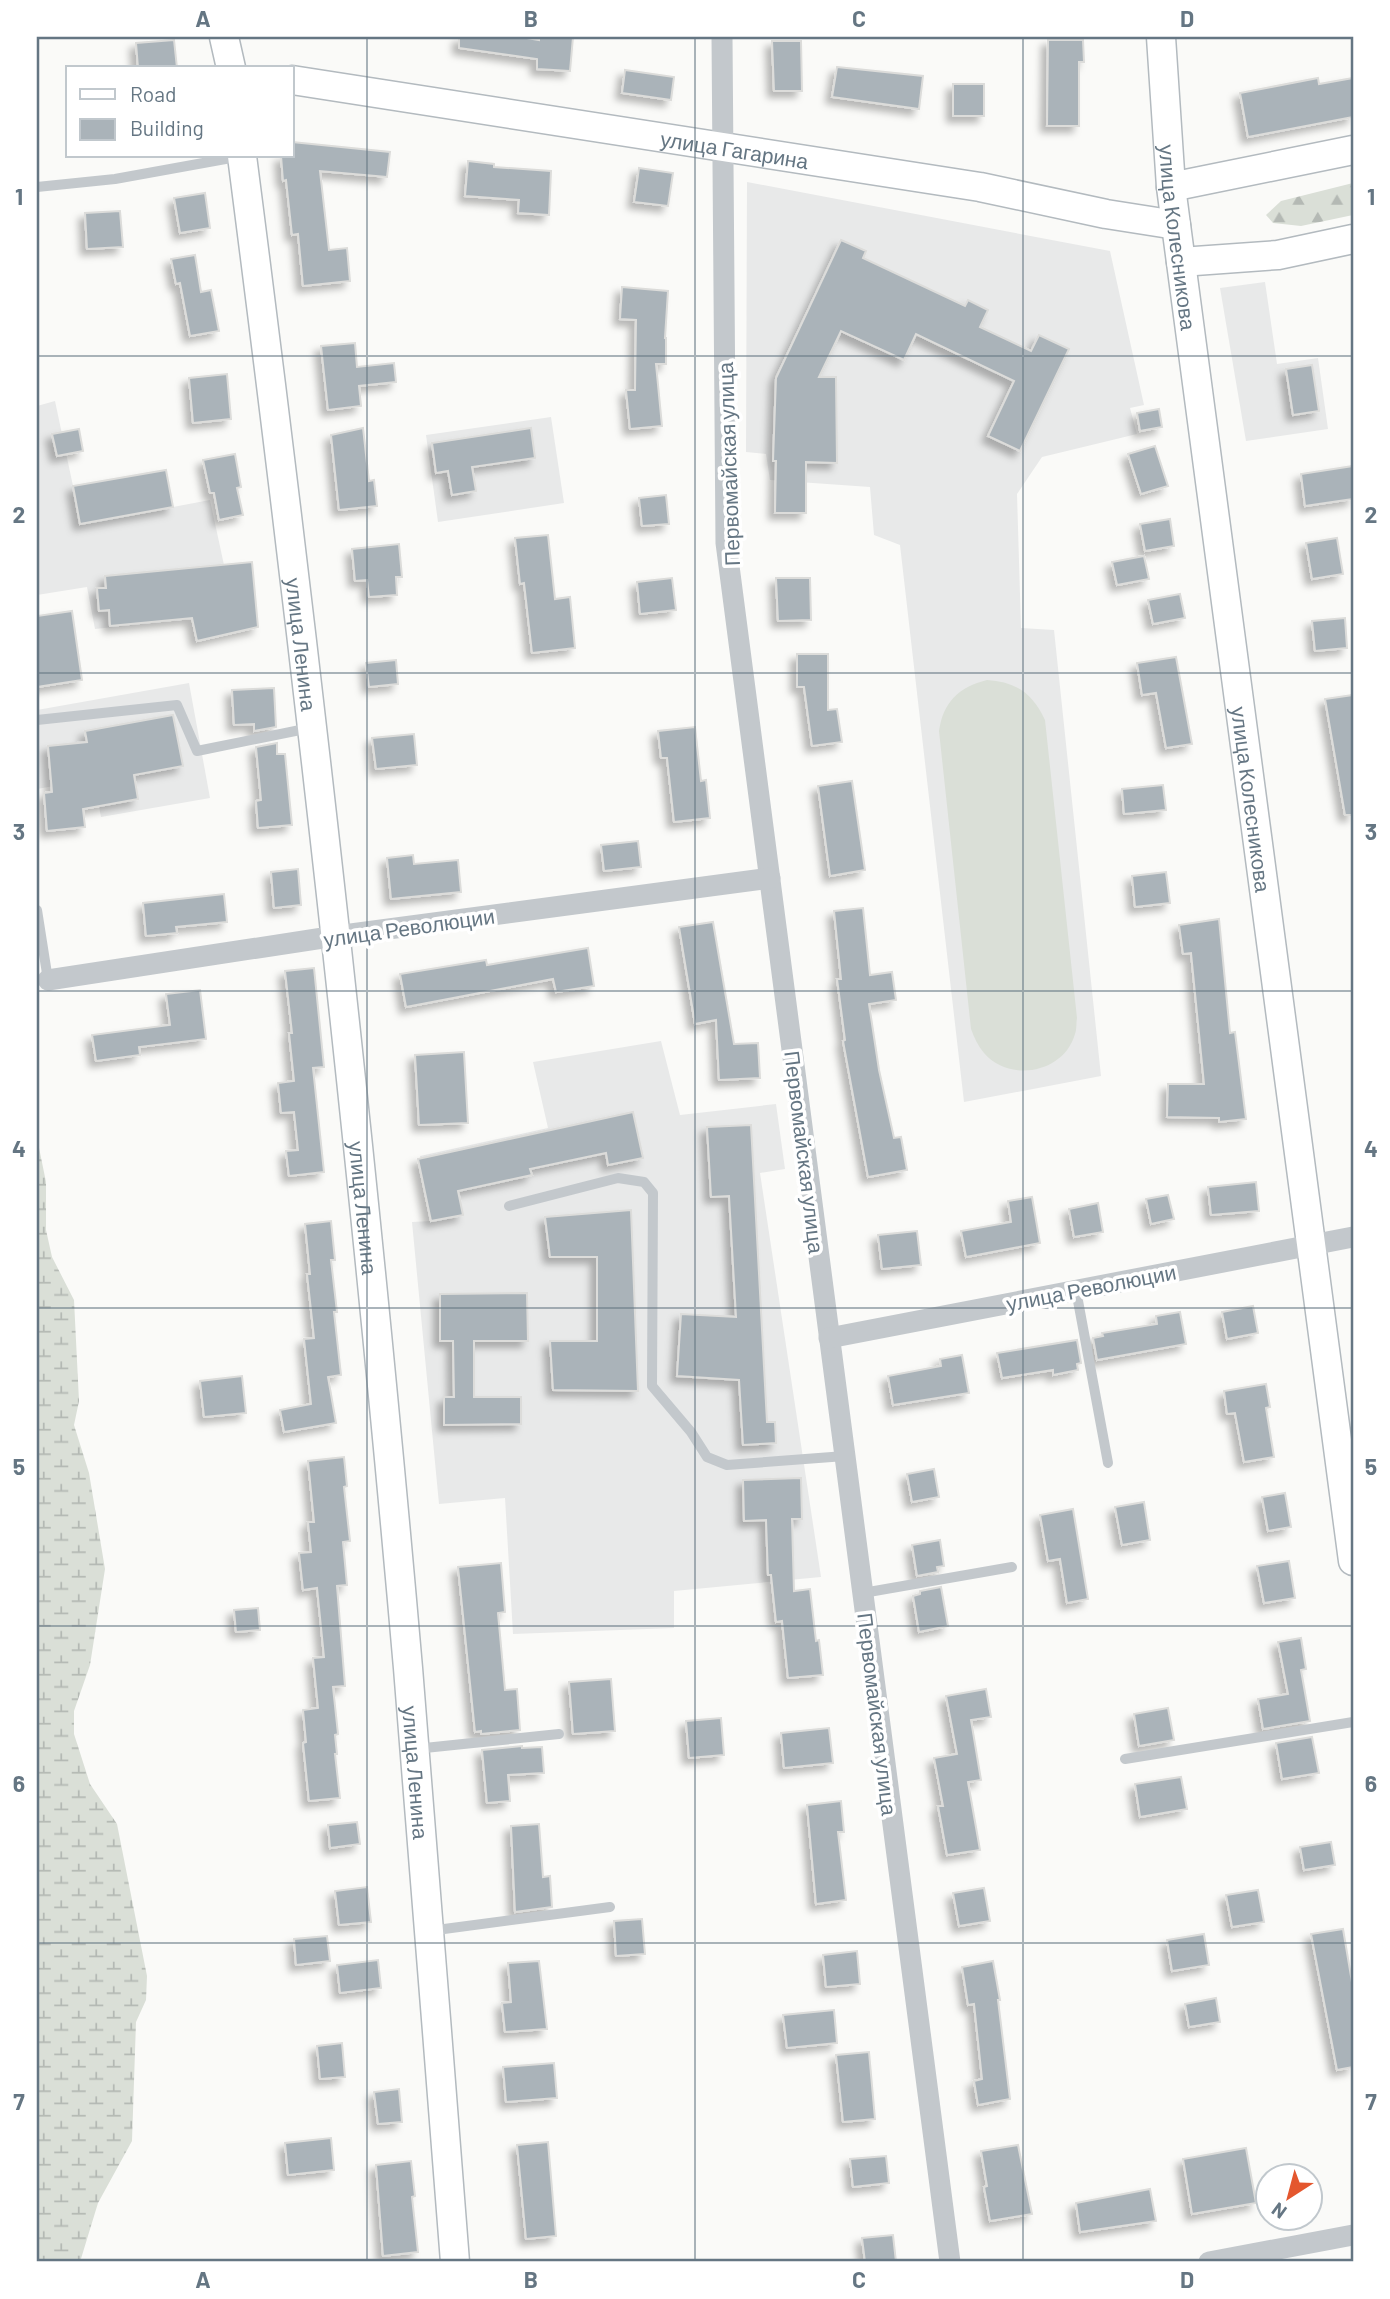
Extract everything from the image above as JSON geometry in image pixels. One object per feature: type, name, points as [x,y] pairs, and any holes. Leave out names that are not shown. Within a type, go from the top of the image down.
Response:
[{"type":"street","points":[[223,37],[230,66]]},
{"type":"street","name":"Первомайская улица","points":[[722,37],[726,543],[950,2262]]},
{"type":"street","name":"улица Колесникова","points":[[1161,37],[1171,187],[1353,1561]]},
{"type":"street","name":"улица Гагарина","points":[[294,80],[980,187],[1106,214],[1176,225]]},
{"type":"street","points":[[1171,187],[1353,150]]},
{"type":"street","name":"улица Ленина","points":[[242,158],[291,533],[337,936],[415,1749],[455,2262]]},
{"type":"street","points":[[1181,262],[1278,255],[1353,239]]},
{"type":"street","name":"улица Революции","points":[[48,980],[337,936],[770,878]]},
{"type":"street","name":"улица Революции","points":[[830,1338],[1353,1237]]},
{"type":"street","points":[[1209,2262],[1353,2235]]},
{"type":"lane","points":[[37,187],[115,179],[231,158]]},
{"type":"lane","points":[[37,720],[177,705],[197,751],[313,728]]},
{"type":"lane","points":[[37,910],[48,980]]},
{"type":"lane","points":[[509,1206],[618,1178],[643,1182],[653,1193],[652,1386],[691,1432],[707,1457],[727,1465],[845,1455]]},
{"type":"lane","points":[[1076,1290],[1108,1463]]},
{"type":"lane","points":[[863,1593],[1012,1567]]},
{"type":"lane","points":[[1125,1759],[1353,1722]]},
{"type":"lane","points":[[415,1749],[559,1734]]},
{"type":"lane","points":[[429,1931],[610,1906]]},
{"type":"shaded area","points":[[747,182],[1110,251],[1144,405],[1130,408],[1137,434],[1042,457],[1017,494],[1021,628],[1054,630],[1101,1076],[964,1102],[900,545],[874,535],[870,487],[770,480],[766,454],[746,452]]},
{"type":"shaded area","points":[[1265,282],[1277,364],[1318,358],[1328,429],[1246,441],[1220,288]]},
{"type":"shaded area","points":[[55,401],[73,486],[166,470],[173,507],[210,500],[224,565],[256,612],[95,629],[87,587],[37,595],[37,406]]},
{"type":"shaded area","points":[[551,417],[564,503],[438,522],[426,435]]},
{"type":"shaded area","points":[[189,683],[210,798],[101,817],[94,779],[37,789],[37,710]]},
{"type":"shaded area","points":[[661,1041],[680,1115],[776,1104],[785,1169],[760,1173],[821,1577],[674,1591],[674,1628],[513,1634],[505,1498],[439,1504],[412,1222],[431,1221],[420,1156],[548,1128],[533,1062]]},
{"type":"green space","points":[[1353,183],[1353,215],[1301,226],[1273,223],[1266,215],[1281,201]]},
{"type":"green space","points":[[987,680],[1007,683],[1023,691],[1035,703],[1045,720],[1077,1018],[1076,1032],[1060,1058],[1035,1069],[1008,1068],[995,1062],[982,1050],[971,1029],[939,731],[944,712],[954,697],[968,687]]},
{"type":"green space","points":[[37,1138],[46,1182],[46,1230],[52,1257],[74,1300],[79,1401],[74,1425],[89,1473],[105,1569],[90,1665],[74,1711],[74,1734],[90,1784],[117,1824],[147,1976],[146,2000],[136,2022],[132,2141],[98,2203],[80,2262],[37,2262]]},
{"type":"building","points":[[459,37],[521,37],[539,40],[539,37],[573,37],[570,71],[537,69],[537,59],[459,48]]},
{"type":"building","points":[[174,40],[177,66],[138,66],[136,43]]},
{"type":"building","points":[[1048,40],[1083,40],[1084,62],[1079,62],[1079,126],[1047,126]]},
{"type":"building","points":[[772,41],[801,41],[802,91],[774,91]]},
{"type":"building","points":[[837,67],[923,76],[919,109],[832,97]]},
{"type":"building","points":[[625,70],[674,77],[671,100],[622,93]]},
{"type":"building","points":[[1318,78],[1319,84],[1353,78],[1353,117],[1248,137],[1240,93]]},
{"type":"building","points":[[953,84],[984,84],[984,116],[953,116]]},
{"type":"building","points":[[294,142],[390,152],[387,177],[320,171],[329,250],[347,248],[350,281],[303,286],[298,234],[292,235],[286,180],[283,181],[281,158],[294,158]]},
{"type":"building","points":[[468,161],[494,164],[494,167],[551,171],[549,215],[518,213],[519,200],[465,196]]},
{"type":"building","points":[[639,168],[673,173],[668,206],[634,202]]},
{"type":"building","points":[[205,193],[210,228],[180,233],[174,198]]},
{"type":"building","points":[[120,211],[123,247],[87,249],[85,213]]},
{"type":"building","points":[[841,240],[866,251],[863,258],[965,306],[968,300],[988,310],[980,327],[1031,351],[1039,335],[1069,349],[1020,451],[988,436],[1014,381],[916,334],[904,360],[841,331],[819,377],[836,377],[837,463],[806,462],[806,513],[775,513],[776,461],[773,461],[776,378]]},
{"type":"building","points":[[195,255],[201,292],[211,290],[219,331],[190,336],[180,283],[176,284],[171,259]]},
{"type":"building","points":[[622,287],[668,291],[666,364],[656,364],[662,426],[630,429],[626,390],[635,390],[636,320],[620,319]]},
{"type":"building","points":[[355,343],[357,367],[394,363],[396,382],[359,386],[361,406],[328,410],[321,346]]},
{"type":"building","points":[[1312,365],[1319,411],[1293,415],[1286,369]]},
{"type":"building","points":[[227,374],[231,419],[193,423],[189,378]]},
{"type":"building","points":[[1159,409],[1162,427],[1140,431],[1137,413]]},
{"type":"building","points":[[363,428],[369,481],[374,480],[377,506],[339,510],[331,435]]},
{"type":"building","points":[[531,428],[535,458],[472,467],[476,491],[452,495],[448,471],[436,473],[432,443]]},
{"type":"building","points":[[79,429],[83,451],[57,456],[52,434]]},
{"type":"building","points":[[1155,446],[1168,486],[1141,494],[1128,454]]},
{"type":"building","points":[[235,454],[241,487],[237,488],[243,515],[219,520],[214,493],[210,493],[203,460]]},
{"type":"building","points":[[1353,466],[1353,499],[1305,506],[1301,474]]},
{"type":"building","points":[[166,470],[173,507],[80,524],[73,486]]},
{"type":"building","points":[[666,495],[669,524],[642,526],[639,498]]},
{"type":"building","points":[[1170,519],[1174,546],[1145,551],[1140,524]]},
{"type":"building","points":[[548,535],[555,599],[570,597],[575,648],[532,653],[524,583],[520,584],[515,538]]},
{"type":"building","points":[[1337,538],[1343,574],[1312,579],[1306,543]]},
{"type":"building","points":[[399,544],[402,577],[396,577],[397,595],[369,597],[367,580],[355,581],[352,549]]},
{"type":"building","points":[[1144,556],[1149,579],[1117,585],[1112,562]]},
{"type":"building","points":[[252,562],[258,627],[197,641],[192,618],[110,626],[109,610],[99,611],[97,588],[106,588],[105,576]]},
{"type":"building","points":[[672,578],[676,610],[640,614],[637,582]]},
{"type":"building","points":[[776,578],[810,578],[811,620],[778,621]]},
{"type":"building","points":[[1180,594],[1185,618],[1153,624],[1148,600]]},
{"type":"building","points":[[72,611],[82,680],[37,687],[37,616]]},
{"type":"building","points":[[1345,618],[1347,648],[1315,651],[1312,621]]},
{"type":"building","points":[[797,654],[828,654],[828,710],[837,709],[842,742],[812,746],[804,687],[797,687]]},
{"type":"building","points":[[1176,657],[1192,744],[1166,748],[1156,693],[1142,695],[1137,663]]},
{"type":"building","points":[[396,660],[398,684],[369,687],[366,663]]},
{"type":"building","points":[[274,688],[276,727],[254,731],[254,724],[234,725],[232,690]]},
{"type":"building","points":[[1353,695],[1353,815],[1345,815],[1325,699]]},
{"type":"building","points":[[173,715],[183,766],[134,775],[138,799],[83,809],[85,827],[47,831],[44,793],[52,792],[48,746],[87,742],[85,731]]},
{"type":"building","points":[[695,727],[701,781],[706,780],[710,818],[674,822],[667,758],[661,758],[658,731]]},
{"type":"building","points":[[414,734],[417,765],[376,769],[372,738]]},
{"type":"building","points":[[277,743],[277,754],[285,754],[292,825],[258,828],[256,801],[261,800],[256,747]]},
{"type":"building","points":[[852,781],[865,870],[830,876],[818,786]]},
{"type":"building","points":[[1163,785],[1166,810],[1124,814],[1122,789]]},
{"type":"building","points":[[638,841],[641,867],[604,871],[601,845]]},
{"type":"building","points":[[413,855],[414,864],[458,860],[461,892],[391,899],[387,858]]},
{"type":"building","points":[[298,869],[301,905],[274,908],[271,872]]},
{"type":"building","points":[[1166,872],[1170,903],[1135,907],[1132,876]]},
{"type":"building","points":[[224,894],[227,922],[176,927],[177,933],[146,936],[143,903]]},
{"type":"building","points":[[863,908],[870,975],[892,972],[896,1000],[869,1004],[879,1070],[894,1138],[901,1137],[907,1170],[868,1177],[843,1041],[837,979],[841,979],[834,911]]},
{"type":"building","points":[[1219,919],[1230,1033],[1235,1032],[1246,1119],[1219,1122],[1219,1118],[1167,1117],[1168,1084],[1204,1084],[1191,953],[1183,954],[1179,925]]},
{"type":"building","points":[[713,922],[734,1044],[758,1043],[760,1078],[719,1080],[716,1020],[695,1024],[679,927]]},
{"type":"building","points":[[588,948],[594,986],[556,992],[553,979],[406,1007],[400,974],[486,960],[487,965]]},
{"type":"building","points":[[314,968],[324,1067],[313,1068],[324,1172],[289,1176],[286,1151],[298,1150],[294,1112],[281,1113],[278,1083],[294,1081],[285,971]]},
{"type":"building","points":[[200,990],[206,1039],[139,1047],[140,1055],[96,1061],[92,1035],[170,1025],[166,994]]},
{"type":"building","points":[[464,1052],[468,1123],[419,1125],[415,1055]]},
{"type":"building","points":[[633,1112],[643,1158],[608,1165],[606,1153],[530,1169],[532,1175],[458,1191],[463,1215],[431,1221],[418,1159]]},
{"type":"building","points":[[751,1125],[767,1422],[775,1422],[776,1443],[743,1445],[739,1380],[677,1376],[681,1314],[736,1317],[729,1196],[711,1197],[707,1127]]},
{"type":"building","points":[[1256,1182],[1259,1211],[1211,1215],[1208,1187]]},
{"type":"building","points":[[1168,1195],[1174,1219],[1151,1224],[1146,1199]]},
{"type":"building","points":[[1032,1197],[1040,1243],[966,1257],[961,1231],[1011,1222],[1008,1201]]},
{"type":"building","points":[[1098,1203],[1103,1232],[1074,1237],[1069,1209]]},
{"type":"building","points":[[631,1210],[638,1391],[553,1390],[550,1341],[597,1341],[597,1257],[550,1257],[545,1217]]},
{"type":"building","points":[[331,1221],[335,1260],[331,1260],[337,1312],[334,1312],[341,1375],[328,1377],[336,1423],[284,1432],[280,1410],[311,1404],[304,1339],[314,1338],[305,1224]]},
{"type":"building","points":[[917,1231],[921,1265],[882,1269],[878,1235]]},
{"type":"building","points":[[527,1293],[528,1341],[474,1341],[474,1397],[521,1397],[521,1424],[444,1425],[444,1397],[454,1397],[453,1341],[440,1341],[440,1294]]},
{"type":"building","points":[[1253,1306],[1258,1333],[1227,1339],[1222,1312]]},
{"type":"building","points":[[1180,1312],[1186,1344],[1097,1360],[1093,1338],[1103,1336],[1102,1333],[1157,1324],[1156,1316]]},
{"type":"building","points":[[1077,1340],[1081,1363],[1077,1364],[1078,1370],[1053,1375],[1053,1370],[1002,1378],[997,1353]]},
{"type":"building","points":[[962,1355],[969,1393],[893,1405],[888,1376],[941,1366],[940,1359]]},
{"type":"building","points":[[242,1376],[246,1413],[204,1417],[200,1381]]},
{"type":"building","points":[[1266,1384],[1270,1407],[1266,1408],[1274,1457],[1244,1462],[1235,1413],[1227,1414],[1224,1391]]},
{"type":"building","points":[[344,1457],[347,1486],[344,1487],[350,1541],[343,1542],[347,1585],[337,1586],[345,1686],[333,1687],[338,1734],[335,1735],[335,1754],[340,1798],[309,1801],[303,1743],[306,1742],[303,1710],[318,1708],[313,1658],[324,1657],[317,1588],[303,1590],[299,1553],[311,1552],[308,1522],[314,1522],[308,1461]]},
{"type":"building","points":[[934,1469],[939,1497],[912,1502],[907,1474]]},
{"type":"building","points":[[801,1478],[802,1519],[792,1519],[794,1591],[810,1589],[823,1675],[788,1678],[782,1621],[776,1622],[771,1575],[768,1575],[766,1520],[744,1521],[743,1480]]},
{"type":"building","points":[[1285,1493],[1291,1527],[1268,1531],[1262,1497]]},
{"type":"building","points":[[1144,1502],[1150,1540],[1122,1545],[1115,1507]]},
{"type":"building","points":[[1073,1509],[1088,1599],[1067,1603],[1060,1559],[1048,1561],[1040,1515]]},
{"type":"building","points":[[940,1540],[944,1566],[937,1567],[938,1572],[917,1576],[912,1545]]},
{"type":"building","points":[[1289,1561],[1295,1598],[1264,1603],[1257,1566]]},
{"type":"building","points":[[501,1563],[505,1612],[498,1613],[505,1690],[517,1689],[520,1730],[481,1734],[481,1731],[475,1732],[458,1567]]},
{"type":"building","points":[[941,1587],[948,1626],[919,1632],[913,1596],[920,1594],[920,1591]]},
{"type":"building","points":[[258,1608],[260,1630],[236,1632],[234,1610]]},
{"type":"building","points":[[1301,1638],[1306,1669],[1301,1670],[1310,1721],[1263,1729],[1258,1699],[1288,1694],[1278,1642]]},
{"type":"building","points":[[611,1679],[615,1731],[573,1734],[569,1682]]},
{"type":"building","points":[[986,1689],[991,1717],[971,1720],[981,1780],[968,1782],[980,1850],[947,1855],[938,1806],[943,1806],[934,1758],[957,1754],[946,1696]]},
{"type":"building","points":[[1168,1708],[1174,1740],[1139,1746],[1134,1714]]},
{"type":"building","points":[[721,1718],[724,1755],[689,1758],[686,1721]]},
{"type":"building","points":[[829,1728],[833,1763],[784,1768],[781,1733]]},
{"type":"building","points":[[1312,1737],[1319,1773],[1282,1779],[1276,1743]]},
{"type":"building","points":[[542,1747],[544,1773],[508,1775],[510,1801],[487,1803],[482,1750]]},
{"type":"building","points":[[1181,1777],[1187,1809],[1140,1817],[1135,1784]]},
{"type":"building","points":[[841,1801],[844,1832],[838,1832],[846,1900],[816,1904],[807,1805]]},
{"type":"building","points":[[357,1822],[360,1844],[330,1848],[328,1825]]},
{"type":"building","points":[[539,1824],[543,1877],[550,1876],[552,1907],[515,1912],[511,1826]]},
{"type":"building","points":[[1331,1842],[1335,1865],[1304,1870],[1300,1847]]},
{"type":"building","points":[[367,1887],[371,1922],[339,1925],[335,1891]]},
{"type":"building","points":[[984,1888],[990,1921],[959,1926],[953,1893]]},
{"type":"building","points":[[1258,1890],[1264,1922],[1232,1927],[1226,1895]]},
{"type":"building","points":[[642,1919],[645,1954],[616,1956],[614,1921]]},
{"type":"building","points":[[1343,1929],[1353,1988],[1353,2067],[1337,2070],[1311,1934]]},
{"type":"building","points":[[1204,1934],[1209,1965],[1172,1971],[1167,1940]]},
{"type":"building","points":[[327,1936],[330,1961],[296,1965],[294,1939]]},
{"type":"building","points":[[857,1951],[860,1984],[826,1987],[823,1955]]},
{"type":"building","points":[[378,1960],[381,1988],[340,1993],[337,1965]]},
{"type":"building","points":[[539,1961],[547,2029],[505,2032],[502,2003],[511,2002],[508,1963]]},
{"type":"building","points":[[993,1961],[1000,2000],[1010,2099],[978,2105],[974,2081],[982,2079],[974,2004],[968,2005],[962,1967]]},
{"type":"building","points":[[1216,1998],[1220,2022],[1189,2027],[1185,2004]]},
{"type":"building","points":[[834,2010],[837,2043],[787,2048],[783,2015]]},
{"type":"building","points":[[342,2043],[345,2077],[320,2079],[317,2046]]},
{"type":"building","points":[[869,2052],[875,2119],[843,2122],[836,2055]]},
{"type":"building","points":[[554,2063],[557,2098],[506,2102],[503,2067]]},
{"type":"building","points":[[399,2089],[402,2122],[378,2124],[374,2092]]},
{"type":"building","points":[[331,2138],[334,2170],[288,2175],[285,2143]]},
{"type":"building","points":[[548,2142],[556,2236],[526,2239],[517,2145]]},
{"type":"building","points":[[1018,2145],[1032,2214],[990,2221],[981,2151]]},
{"type":"building","points":[[1246,2148],[1254,2203],[1192,2214],[1183,2159]]},
{"type":"building","points":[[886,2156],[889,2183],[853,2187],[850,2159]]},
{"type":"building","points":[[411,2161],[418,2252],[383,2256],[376,2165]]},
{"type":"building","points":[[1150,2189],[1156,2221],[1080,2232],[1076,2203]]},
{"type":"building","points":[[893,2235],[896,2262],[865,2262],[862,2238]]}]
